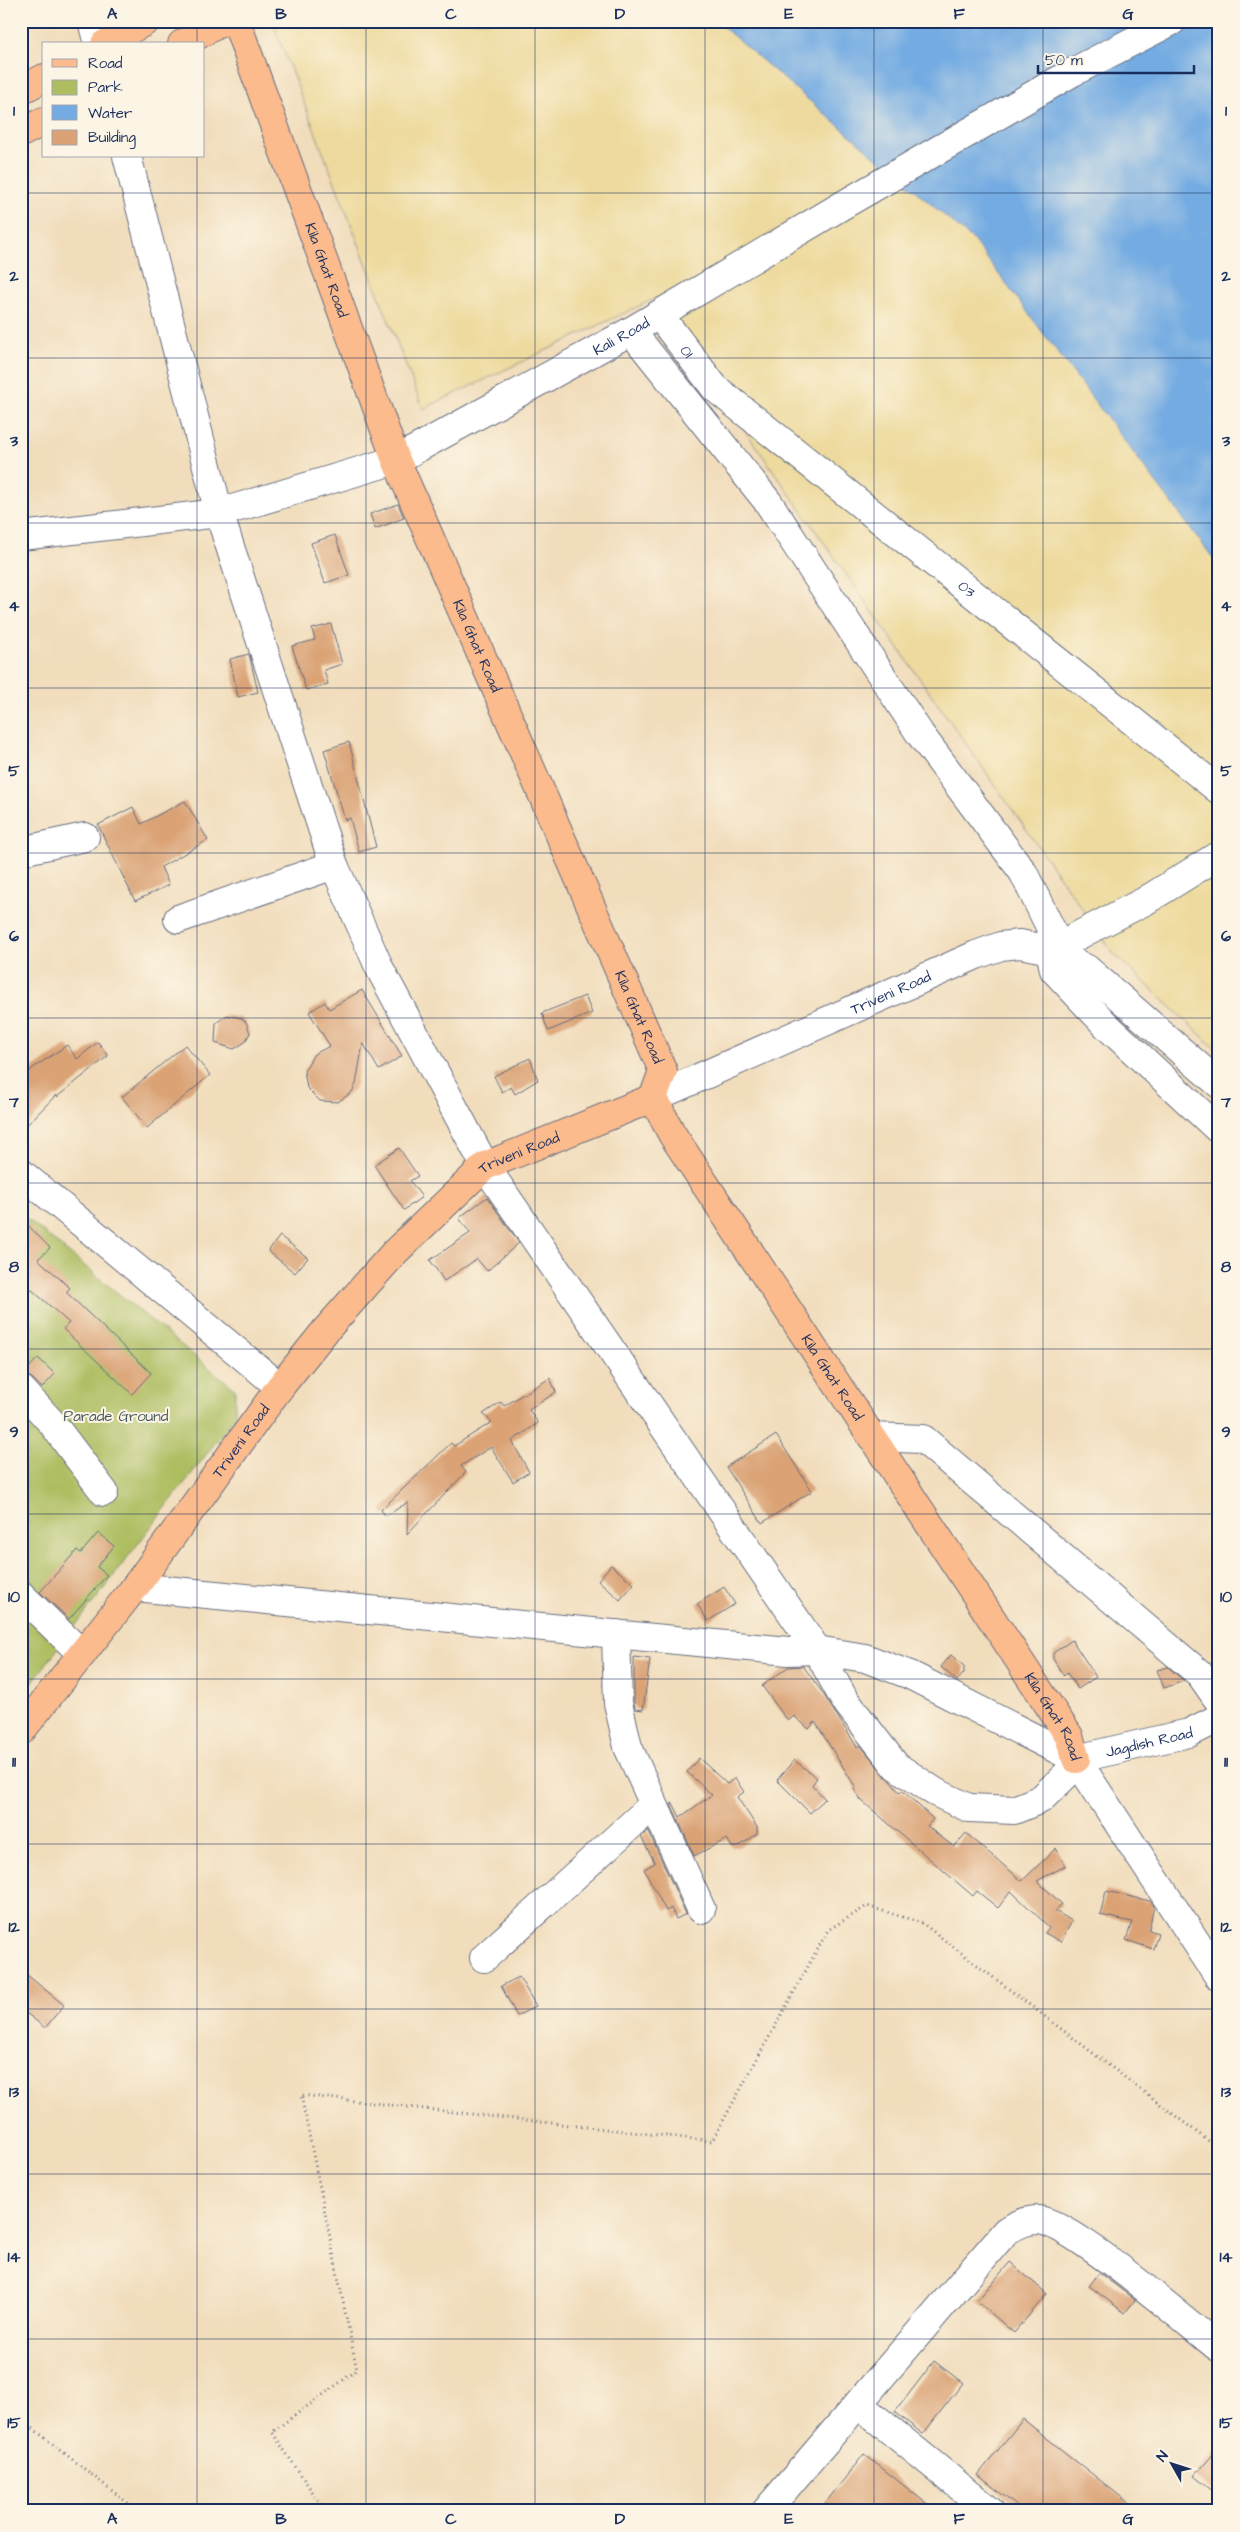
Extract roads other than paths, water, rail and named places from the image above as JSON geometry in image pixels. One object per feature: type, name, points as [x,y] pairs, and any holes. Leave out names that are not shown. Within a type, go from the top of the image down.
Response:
[{"type":"main road","points":[[109,42],[146,21]]},
{"type":"main road","points":[[186,42],[223,21]]},
{"type":"main road","name":"Kila Ghat Road","points":[[236,21],[396,460],[663,1071],[653,1098],[672,1134],[1069,1736],[1076,1758]]},
{"type":"main road","points":[[21,90],[42,79]]},
{"type":"main road","points":[[21,133],[42,121]]},
{"type":"main road","name":"Triveni Road","points":[[21,1731],[135,1587],[280,1387],[325,1331],[395,1252],[485,1166],[653,1098]]},
{"type":"street","points":[[92,21],[97,42]]},
{"type":"street","name":"Kali Road","points":[[21,536],[219,513],[396,460],[659,315],[843,205],[1073,72],[1172,21]]},
{"type":"street","points":[[128,158],[219,513],[334,865],[380,969],[485,1166],[817,1650],[844,1699],[896,1766],[935,1792],[969,1808],[1014,1810],[1041,1799],[1068,1773],[1076,1758],[910,1675],[865,1658],[817,1650],[788,1651],[135,1587]]},
{"type":"street","name":"01","points":[[659,315],[715,388]]},
{"type":"street","points":[[631,331],[768,502],[920,734],[1023,872],[1052,930],[1050,950],[1054,970],[1107,1026],[1219,1130]]},
{"type":"street","points":[[692,408],[715,388]]},
{"type":"street","name":"03","points":[[715,388],[1219,790]]},
{"type":"street","points":[[25,850],[85,837]]},
{"type":"street","points":[[1050,950],[1145,901],[1219,855]]},
{"type":"street","points":[[178,919],[334,865]]},
{"type":"street","name":"Triveni Road","points":[[653,1098],[976,955],[1001,946],[1020,944],[1050,950],[1087,969],[1219,1084]]},
{"type":"street","points":[[21,1173],[280,1387]]},
{"type":"street","points":[[21,1389],[52,1422],[104,1492]]},
{"type":"street","points":[[872,1437],[923,1439],[1200,1674],[1219,1701]]},
{"type":"street","points":[[21,1595],[82,1654]]},
{"type":"street","points":[[616,1634],[618,1703],[628,1747],[701,1910]]},
{"type":"street","name":"Jagdish Road","points":[[1076,1758],[1189,1733],[1219,1718]]},
{"type":"street","name":"Kila Ghat Road","points":[[1076,1758],[1219,1977]]},
{"type":"street","points":[[484,1958],[653,1805]]},
{"type":"street","points":[[766,2511],[1006,2231],[1022,2222],[1040,2220],[1076,2236],[1219,2348]]},
{"type":"street","points":[[858,2404],[990,2511]]},
{"type":"water","points":[[716,21],[1219,21],[1219,566],[973,240]]},
{"type":"park label","name":"Parade Ground","points":[[116,1416]]}]
